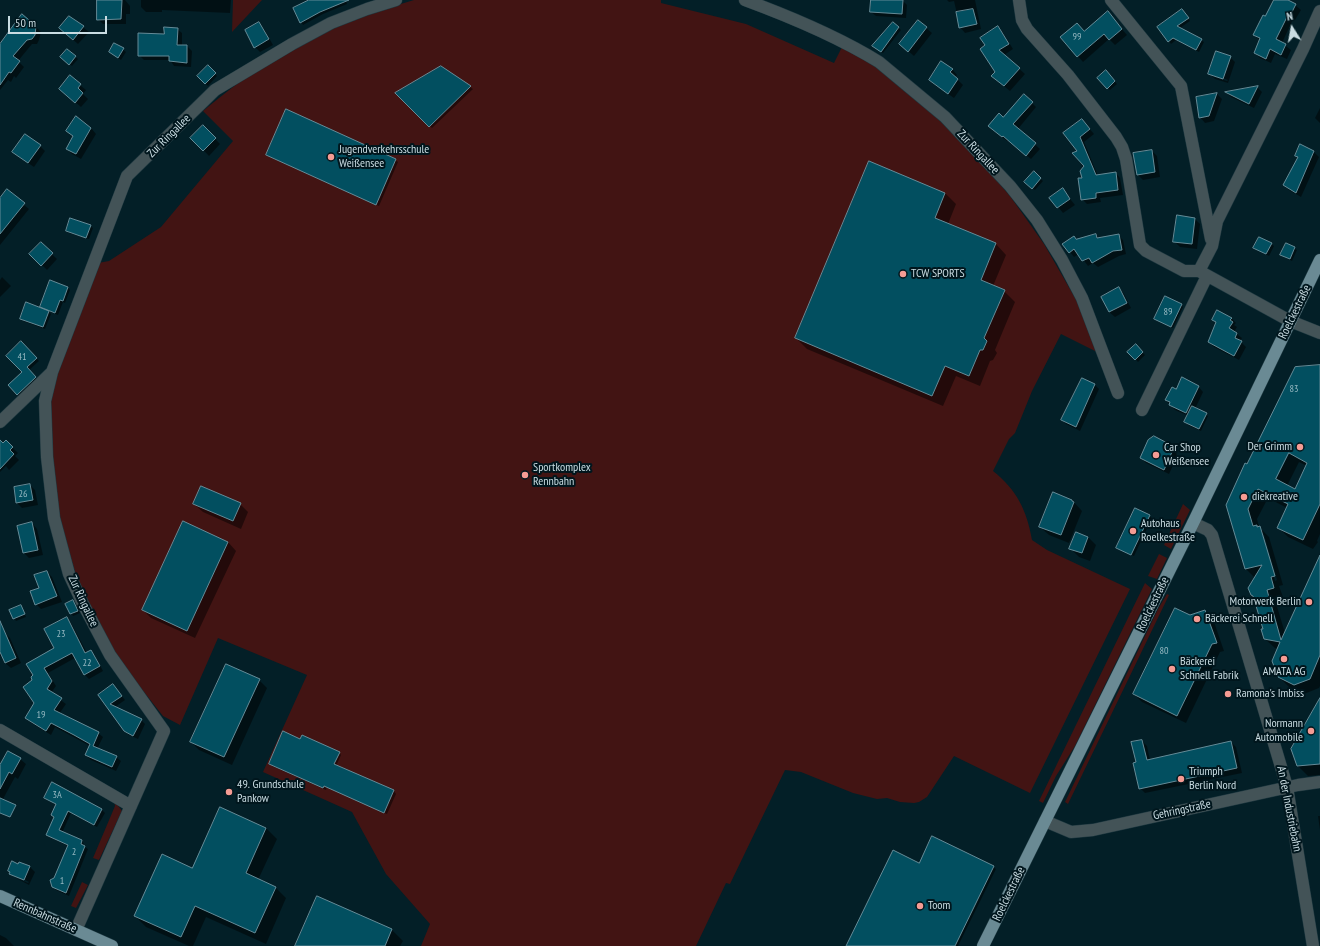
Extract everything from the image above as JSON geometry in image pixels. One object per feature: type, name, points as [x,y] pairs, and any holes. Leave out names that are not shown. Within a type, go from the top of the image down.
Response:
[{"type":"main road","name":"Roelckestraße","points":[[984,946],[1193,523],[1320,260]]},
{"type":"main road","name":"Rennbahnstraße","points":[[0,896],[112,946]]},
{"type":"street","name":"Zur Ringallee","points":[[76,930],[164,731],[110,655],[82,604],[69,574],[54,518],[47,457],[45,401],[52,372],[127,176],[215,90],[292,44],[331,23],[396,0]]},
{"type":"street","name":"Zur Ringallee","points":[[744,0],[803,23],[868,55],[879,62],[945,117],[1010,186],[1037,220],[1062,260],[1082,298],[1118,393]]},
{"type":"street","points":[[1019,0],[1022,20],[1026,29],[1068,75],[1116,136],[1122,147],[1126,159],[1140,245],[1146,251],[1184,271],[1203,274],[1290,321],[1320,333]]},
{"type":"street","points":[[1111,0],[1181,86],[1212,246]]},
{"type":"street","points":[[1142,410],[1203,274],[1218,221],[1303,49],[1320,11]]},
{"type":"street","name":"Zur Ringallee","points":[[0,422],[52,372]]},
{"type":"street","name":"An der Industriebahn","points":[[1193,523],[1208,530],[1212,535],[1287,787],[1313,946]]},
{"type":"street","points":[[0,730],[131,806]]},
{"type":"street","name":"Gehringstraße","points":[[1045,821],[1071,832],[1093,830],[1287,787],[1320,782]]},
{"type":"shaded area","points":[[233,0],[262,0],[232,32]]},
{"type":"shaded area","name":"Sportkomplex Rennbahn","points":[[414,0],[661,0],[661,3],[746,24],[834,63],[842,47],[870,62],[928,108],[984,166],[1010,196],[1044,244],[1078,303],[1099,353],[1061,334],[1032,391],[1015,433],[1009,439],[993,471],[1009,486],[1020,502],[1030,529],[1032,540],[1047,550],[1130,589],[1030,793],[954,756],[927,797],[914,803],[900,802],[887,798],[877,799],[853,793],[801,772],[785,770],[730,884],[726,883],[696,946],[421,946],[430,924],[386,874],[352,812],[263,772],[307,675],[218,638],[180,725],[163,716],[125,668],[112,649],[78,582],[56,507],[50,466],[50,402],[56,372],[98,263],[109,261],[161,227],[233,141],[203,111],[254,71],[275,57],[301,43],[348,22]]},
{"type":"shaded area","points":[[1183,504],[1190,510],[1171,549],[1164,545]]},
{"type":"shaded area","points":[[1159,554],[1167,558],[1157,579],[1148,576]]},
{"type":"shaded area","points":[[1145,583],[1152,589],[1075,746],[1056,776],[1043,803],[1039,801]]},
{"type":"shaded area","points":[[1167,594],[1169,595],[1068,804],[1065,802],[1158,609]]},
{"type":"shaded area","points":[[114,801],[122,811],[99,860],[93,858],[115,806]]},
{"type":"shaded area","points":[[82,882],[88,885],[76,908],[71,906]]},
{"type":"building","points":[[97,0],[122,0],[121,19],[97,20]]},
{"type":"building","points":[[309,0],[349,0],[320,12],[300,23],[293,8]]},
{"type":"building","points":[[871,0],[903,0],[902,14],[870,12]]},
{"type":"building","points":[[1274,0],[1288,0],[1296,4],[1290,16],[1288,15],[1276,39],[1286,44],[1281,55],[1270,49],[1266,59],[1254,53],[1260,38],[1253,35],[1263,15],[1265,16]]},
{"type":"building","points":[[973,9],[977,24],[959,28],[956,12]]},
{"type":"building","points":[[1182,9],[1189,18],[1177,26],[1202,39],[1196,50],[1173,38],[1168,42],[1157,27]]},
{"type":"building","points":[[1108,11],[1122,29],[1109,40],[1104,34],[1077,57],[1060,37],[1077,23],[1084,31]]},
{"type":"building","points":[[22,14],[36,26],[35,35],[32,39],[27,40],[13,56],[20,61],[11,73],[9,72],[0,85],[0,44]]},
{"type":"building","points":[[69,16],[84,26],[73,40],[59,28]]},
{"type":"building","points":[[918,20],[927,27],[908,52],[899,44]]},
{"type":"building","points":[[259,22],[269,39],[254,48],[245,30]]},
{"type":"building","points":[[893,22],[899,27],[881,52],[872,46]]},
{"type":"building","points":[[998,26],[1009,44],[999,50],[1020,68],[1004,86],[991,76],[995,72],[980,49],[985,45],[980,38]]},
{"type":"building","points":[[164,27],[178,28],[177,45],[187,45],[187,63],[169,61],[169,56],[138,56],[138,33],[164,34]]},
{"type":"building","points":[[114,43],[124,48],[118,58],[109,52]]},
{"type":"building","points":[[67,49],[76,56],[69,65],[60,57]]},
{"type":"building","points":[[1216,51],[1231,56],[1223,79],[1208,74]]},
{"type":"building","points":[[941,61],[953,69],[950,72],[958,79],[948,94],[929,80]]},
{"type":"building","points":[[208,65],[216,73],[205,84],[197,76]]},
{"type":"building","points":[[441,66],[471,86],[429,127],[395,93]]},
{"type":"building","points":[[1106,70],[1115,81],[1107,89],[1097,78]]},
{"type":"building","points":[[70,75],[81,84],[78,88],[83,93],[75,103],[59,89]]},
{"type":"building","points":[[1258,86],[1249,104],[1225,92]]},
{"type":"building","points":[[1217,93],[1209,116],[1199,118],[1196,97]]},
{"type":"building","points":[[1024,94],[1033,102],[1013,124],[1036,143],[1026,156],[1003,136],[1002,137],[988,126],[999,113],[1003,117]]},
{"type":"building","name":"Jugendverkehrsschule Weißensee","points":[[286,109],[396,159],[376,205],[266,155]]},
{"type":"building","points":[[76,116],[91,128],[76,154],[66,149],[73,136],[66,131]]},
{"type":"building","points":[[1082,119],[1090,129],[1080,137],[1096,175],[1116,172],[1118,190],[1096,193],[1096,198],[1081,200],[1078,178],[1082,178],[1080,171],[1084,166],[1072,153],[1077,151],[1063,133]]},
{"type":"building","points":[[203,125],[216,138],[203,151],[190,138]]},
{"type":"building","points":[[25,134],[41,145],[28,163],[12,152]]},
{"type":"building","points":[[1300,144],[1314,151],[1296,193],[1283,185],[1298,157],[1295,156]]},
{"type":"building","points":[[1152,150],[1155,172],[1137,175],[1133,153]]},
{"type":"building","name":"TCW SPORTS","points":[[869,161],[945,193],[935,218],[996,243],[981,280],[1005,290],[984,338],[987,341],[983,350],[980,350],[969,376],[945,366],[932,396],[795,338]]},
{"type":"building","points":[[1034,171],[1041,178],[1032,189],[1024,182]]},
{"type":"building","points":[[1063,188],[1070,199],[1057,208],[1049,198]]},
{"type":"building","points":[[7,189],[25,203],[0,234],[0,198]]},
{"type":"building","points":[[1177,215],[1195,218],[1192,244],[1173,242]]},
{"type":"building","points":[[70,218],[91,225],[86,238],[66,231]]},
{"type":"building","points":[[1096,234],[1097,238],[1119,234],[1122,250],[1113,251],[1092,263],[1089,258],[1082,261],[1074,249],[1069,253],[1062,244],[1074,236],[1076,239]]},
{"type":"building","points":[[1259,237],[1272,243],[1266,254],[1253,248]]},
{"type":"building","points":[[41,242],[53,253],[41,266],[29,254]]},
{"type":"building","points":[[1286,243],[1295,247],[1290,259],[1280,255]]},
{"type":"building","points":[[50,280],[68,287],[63,301],[60,300],[55,313],[40,307]]},
{"type":"building","points":[[1119,287],[1127,303],[1109,312],[1101,297]]},
{"type":"building","points":[[1165,296],[1182,304],[1171,327],[1154,319]]},
{"type":"building","points":[[26,302],[49,311],[43,327],[20,319]]},
{"type":"building","points":[[1217,310],[1232,318],[1230,320],[1233,322],[1229,328],[1237,333],[1235,338],[1242,341],[1234,356],[1208,342],[1216,322],[1212,320]]},
{"type":"building","points":[[21,341],[37,358],[27,367],[36,377],[17,395],[8,385],[22,372],[6,356]]},
{"type":"building","points":[[1136,344],[1143,352],[1135,360],[1127,352]]},
{"type":"building","points":[[1320,365],[1320,504],[1303,540],[1277,528],[1288,504],[1258,489],[1248,509],[1253,526],[1260,526],[1275,576],[1271,577],[1274,588],[1267,590],[1281,640],[1320,555],[1320,655],[1310,679],[1294,685],[1278,677],[1272,661],[1280,642],[1264,639],[1261,629],[1263,629],[1253,596],[1248,588],[1262,565],[1245,569],[1226,505],[1245,463],[1247,464],[1295,367]],"holes":[[[1289,453],[1307,463],[1295,489],[1276,479]]]},
{"type":"building","points":[[1182,377],[1199,386],[1186,413],[1169,405],[1170,402],[1165,400],[1172,387],[1176,389]]},
{"type":"building","points":[[1082,378],[1095,384],[1076,427],[1061,420]]},
{"type":"building","points":[[1192,406],[1207,413],[1199,429],[1184,422]]},
{"type":"building","name":"Car Shop Weißensee","points":[[1154,436],[1171,445],[1172,452],[1164,470],[1140,458],[1148,440]]},
{"type":"building","points":[[0,440],[3,443],[6,440],[13,447],[10,450],[14,454],[0,469]]},
{"type":"building","points":[[30,484],[33,500],[16,503],[14,487]]},
{"type":"building","points":[[201,486],[241,503],[233,521],[193,504]]},
{"type":"building","points":[[1053,492],[1074,502],[1061,535],[1039,527]]},
{"type":"building","name":"Autohaus Roelkestraße","points":[[1135,508],[1150,515],[1131,555],[1116,548]]},
{"type":"building","points":[[183,521],[228,542],[187,631],[142,610]]},
{"type":"building","points":[[32,522],[38,550],[23,553],[17,526]]},
{"type":"building","points":[[1076,532],[1088,537],[1082,553],[1069,549]]},
{"type":"building","points":[[47,571],[57,596],[35,605],[30,591],[39,588],[34,575]]},
{"type":"building","points":[[73,600],[78,611],[70,614],[65,604]]},
{"type":"building","points":[[21,605],[25,614],[13,619],[9,610]]},
{"type":"building","name":"Bäckerei Schnell Fabrik","points":[[1175,608],[1190,615],[1205,610],[1217,643],[1212,644],[1177,716],[1133,694]]},
{"type":"building","points":[[67,617],[85,653],[91,650],[100,666],[84,675],[72,653],[44,668],[52,681],[47,689],[62,698],[54,710],[99,732],[93,746],[117,756],[112,767],[85,755],[90,744],[51,723],[46,731],[25,718],[34,703],[23,687],[32,680],[31,677],[33,675],[26,664],[54,648],[44,629]]},
{"type":"building","points":[[0,621],[16,658],[5,663],[0,652]]},
{"type":"building","points":[[226,664],[260,679],[224,757],[190,742]]},
{"type":"building","points":[[113,684],[122,696],[110,704],[142,719],[133,736],[124,731],[98,695]]},
{"type":"building","name":"Normann Automobile","points":[[1320,698],[1320,764],[1297,766],[1291,749]]},
{"type":"building","points":[[283,731],[300,739],[302,735],[340,752],[334,764],[394,790],[384,813],[324,786],[323,788],[269,764]]},
{"type":"building","points":[[1142,740],[1147,760],[1231,741],[1237,768],[1139,789],[1133,763],[1136,762],[1131,742]]},
{"type":"building","points":[[8,751],[21,758],[12,774],[9,772],[0,789],[0,765]]},
{"type":"building","points":[[52,782],[102,809],[94,825],[68,811],[59,830],[82,840],[81,844],[85,846],[66,893],[52,887],[50,880],[54,878],[68,845],[46,835],[54,817],[51,815],[56,804],[44,798]]},
{"type":"building","points":[[0,798],[16,805],[10,817],[0,813]]},
{"type":"building","points":[[220,807],[266,828],[246,873],[276,887],[255,933],[195,906],[181,937],[134,916],[162,854],[192,868]]},
{"type":"building","name":"Toom","points":[[932,836],[994,866],[955,946],[846,946],[893,850],[919,863]]},
{"type":"building","points":[[12,861],[18,864],[19,862],[30,866],[24,880],[9,874],[10,872],[8,871]]},
{"type":"building","points":[[317,896],[392,929],[385,946],[295,946]]},
{"type":"place","name":"Jugendverkehrsschule Weißensee","points":[[331,157]]},
{"type":"place","name":"TCW SPORTS","points":[[903,274]]},
{"type":"place","name":"Der Grimm","points":[[1300,447]]},
{"type":"place","name":"Car Shop Weißensee","points":[[1156,455]]},
{"type":"place","name":"Sportkomplex Rennbahn","points":[[525,475]]},
{"type":"place","name":"diekreative","points":[[1244,497]]},
{"type":"place","name":"Autohaus Roelkestraße","points":[[1133,531]]},
{"type":"place","name":"Motorwerk Berlin","points":[[1309,602]]},
{"type":"place","name":"Bäckerei Schnell","points":[[1197,619]]},
{"type":"place","name":"AMATA AG","points":[[1284,659]]},
{"type":"place","name":"Bäckerei Schnell Fabrik","points":[[1172,669]]},
{"type":"place","name":"Ramona's Imbiss","points":[[1228,694]]},
{"type":"place","name":"Normann Automobile","points":[[1311,731]]},
{"type":"place","name":"Triumph Berlin Nord","points":[[1181,779]]},
{"type":"place","name":"49. Grundschule Pankow","points":[[229,792]]},
{"type":"place","name":"Toom","points":[[920,906]]}]
